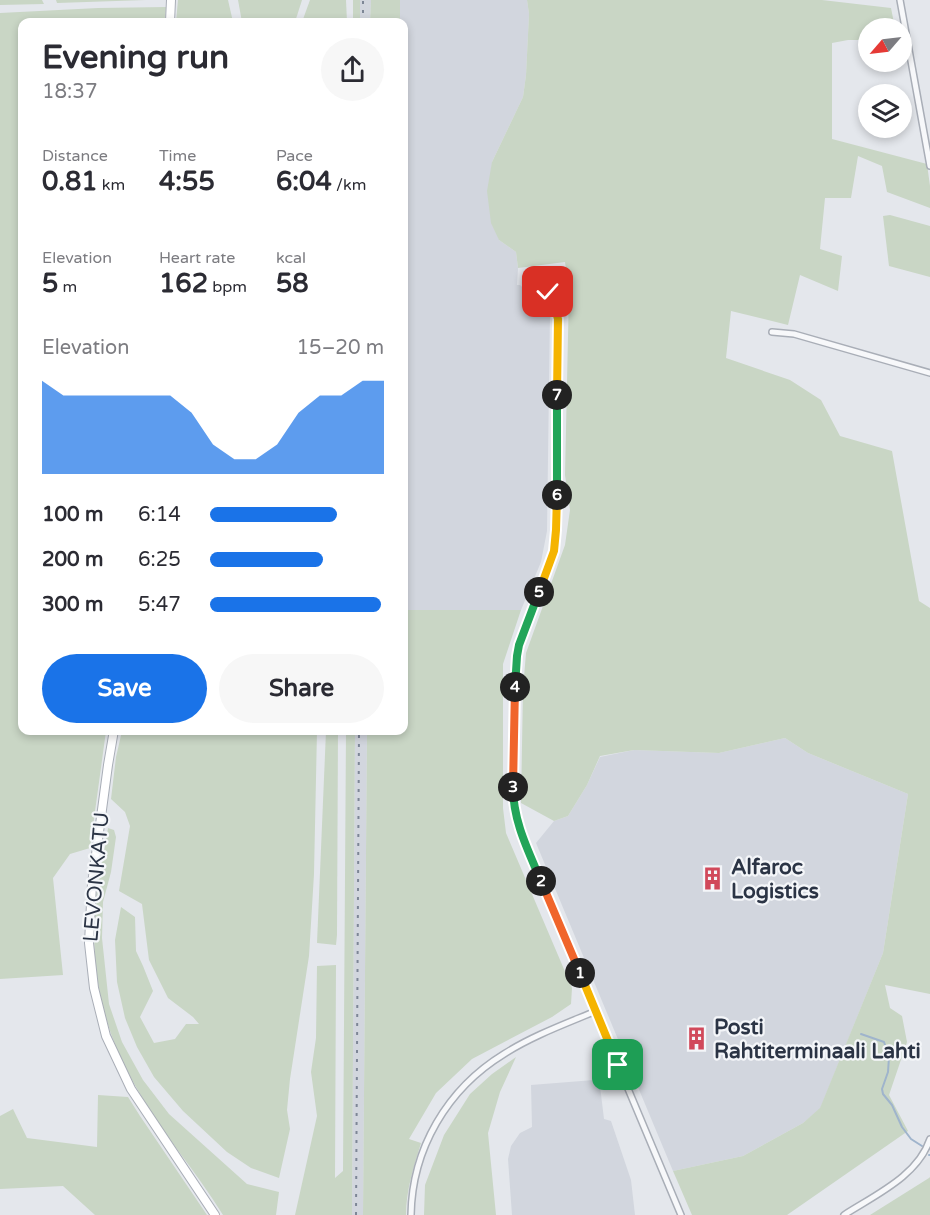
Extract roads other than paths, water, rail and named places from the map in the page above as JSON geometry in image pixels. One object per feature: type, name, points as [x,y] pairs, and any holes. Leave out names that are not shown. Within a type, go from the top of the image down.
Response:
[{"type":"main road","points":[[170,18],[171,0]]},
{"type":"main road","name":"LEVONKATU","points":[[113,735],[92,884],[89,943],[94,988],[106,1036],[131,1089],[215,1215]]},
{"type":"street","points":[[900,0],[930,166]]},
{"type":"street","points":[[543,285],[553,301],[558,319],[556,530],[551,561],[517,656],[513,801],[519,829],[681,1215]]},
{"type":"street","points":[[772,332],[794,334],[930,373]]},
{"type":"street","points":[[411,1215],[413,1186],[423,1148],[432,1130],[458,1093],[486,1066],[503,1054],[596,1011]]},
{"type":"street","points":[[844,1215],[905,1174],[919,1161],[930,1139]]},
{"type":"waterway","points":[[861,1034],[884,1042],[889,1057],[883,1094],[892,1105],[902,1127],[911,1139],[922,1146]]},
{"type":"railway","points":[[363,0],[363,18]]},
{"type":"railway","points":[[356,1215],[359,735]]},
{"type":"place","name":"Alfaroc Logistics","points":[[713,879]]},
{"type":"place","name":"Posti Rahtiterminaali Lahti","points":[[696,1039]]}]
